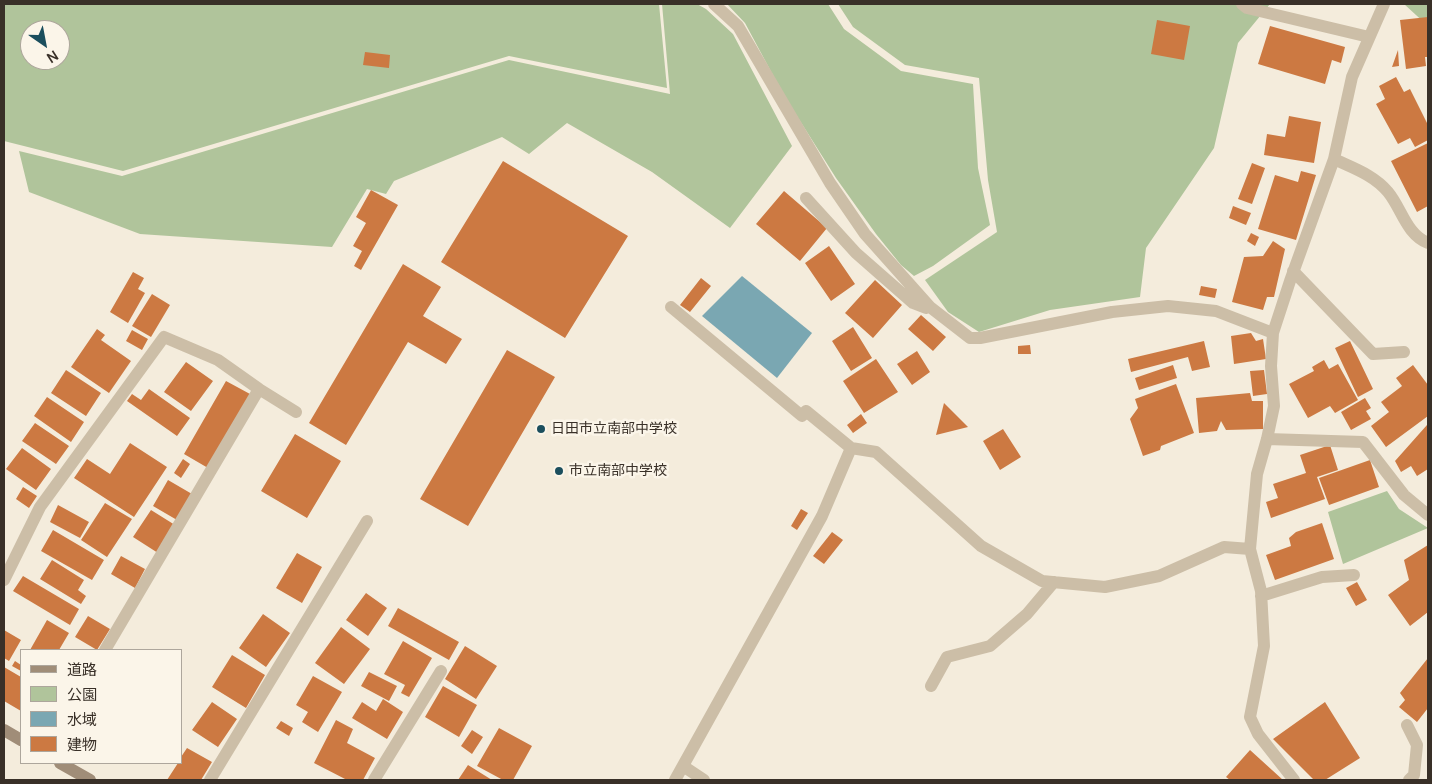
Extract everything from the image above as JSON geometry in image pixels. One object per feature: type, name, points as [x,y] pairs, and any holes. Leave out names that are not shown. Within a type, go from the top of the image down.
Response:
[{"type":"main road","points":[[4,730],[20,739]]},
{"type":"main road","points":[[62,764],[90,780]]},
{"type":"street","points":[[714,4],[738,26],[830,183],[865,234],[930,307],[970,338],[980,338],[1112,312],[1168,306],[1216,311],[1273,333]]},
{"type":"street","points":[[1242,4],[1246,8],[1369,37]]},
{"type":"street","points":[[1294,780],[1258,734],[1250,717],[1264,646],[1261,596],[1250,549],[1257,474],[1274,406],[1271,366],[1273,333],[1293,271],[1334,159],[1352,77],[1384,4]]},
{"type":"street","points":[[1334,159],[1367,174],[1387,190],[1414,234],[1428,243]]},
{"type":"street","points":[[806,198],[856,253],[913,303],[926,308],[930,307]]},
{"type":"street","points":[[1293,271],[1373,354],[1404,352]]},
{"type":"street","points":[[671,307],[802,416],[806,411],[851,448],[876,452],[981,546],[1042,581],[1105,586],[1159,576],[1224,547],[1250,549]]},
{"type":"street","points":[[4,580],[40,507],[164,337],[218,360],[296,412]]},
{"type":"street","points":[[106,649],[259,389]]},
{"type":"street","points":[[1267,439],[1363,442],[1404,495],[1428,515]]},
{"type":"street","points":[[675,780],[822,516],[851,448]]},
{"type":"street","points":[[210,780],[367,521]]},
{"type":"street","points":[[1261,596],[1322,577],[1354,575]]},
{"type":"street","points":[[931,686],[947,657],[990,646],[1027,614],[1054,582]]},
{"type":"street","points":[[374,780],[441,671]]},
{"type":"street","points":[[1407,725],[1417,745],[1414,774],[1408,780]]},
{"type":"street","points":[[683,766],[704,780]]},
{"type":"green space","points":[[4,4],[659,4],[667,88],[509,56],[123,171],[4,141]]},
{"type":"green space","points":[[662,4],[697,4],[706,9],[733,34],[792,146],[730,228],[652,172],[567,123],[529,154],[502,137],[394,181],[386,194],[367,189],[332,247],[140,234],[29,192],[19,151],[122,176],[509,60],[670,94]]},
{"type":"green space","points":[[727,4],[828,4],[844,29],[901,71],[973,84],[978,168],[990,225],[933,266],[914,276],[901,265],[876,234],[836,178],[783,94],[745,23]]},
{"type":"green space","points":[[838,4],[1270,4],[1238,43],[1214,148],[1146,248],[1140,297],[1050,310],[979,332],[948,312],[925,280],[997,232],[988,180],[979,78],[905,65],[853,27]]},
{"type":"green space","points":[[1404,4],[1428,4],[1428,26]]},
{"type":"green space","points":[[1387,491],[1399,509],[1428,528],[1343,564],[1328,512]]},
{"type":"water","points":[[742,276],[812,333],[777,378],[702,316]]},
{"type":"building","points":[[1428,17],[1428,57],[1425,57],[1426,66],[1406,69],[1400,20]]},
{"type":"building","points":[[1157,20],[1190,26],[1184,60],[1151,54]]},
{"type":"building","points":[[1270,26],[1345,47],[1341,63],[1332,60],[1325,84],[1258,64]]},
{"type":"building","points":[[1398,50],[1399,66],[1392,67]]},
{"type":"building","points":[[365,52],[390,55],[389,68],[363,65]]},
{"type":"building","points":[[1396,77],[1404,92],[1410,89],[1428,125],[1428,140],[1415,147],[1410,138],[1398,144],[1376,104],[1385,99],[1379,86]]},
{"type":"building","points":[[1289,116],[1321,122],[1314,163],[1264,155],[1267,134],[1285,137]]},
{"type":"building","points":[[1428,143],[1428,206],[1417,212],[1391,161]]},
{"type":"building","points":[[503,161],[628,236],[565,338],[441,262]]},
{"type":"building","points":[[1252,163],[1265,168],[1252,204],[1238,199]]},
{"type":"building","points":[[1301,171],[1316,175],[1296,240],[1258,229],[1275,175],[1298,182]]},
{"type":"building","points":[[371,190],[398,205],[361,270],[354,266],[362,251],[353,246],[366,223],[356,217]]},
{"type":"building","points":[[784,191],[827,228],[800,261],[756,224]]},
{"type":"building","points":[[1233,206],[1251,213],[1246,225],[1229,218]]},
{"type":"building","points":[[1251,233],[1259,237],[1255,246],[1247,241]]},
{"type":"building","points":[[1273,241],[1285,249],[1274,297],[1267,297],[1263,310],[1232,302],[1244,257],[1263,256]]},
{"type":"building","points":[[829,246],[855,284],[831,301],[805,263]]},
{"type":"building","points":[[403,264],[441,287],[423,316],[462,339],[446,364],[408,342],[346,445],[309,423]]},
{"type":"building","points":[[133,272],[144,278],[138,289],[145,293],[128,323],[110,312]]},
{"type":"building","points":[[701,278],[711,286],[690,312],[680,305]]},
{"type":"building","points":[[875,280],[902,305],[873,338],[845,313]]},
{"type":"building","points":[[1201,286],[1217,289],[1215,298],[1199,295]]},
{"type":"building","points":[[152,294],[170,305],[151,337],[132,326]]},
{"type":"building","points":[[921,315],[946,337],[933,351],[908,329]]},
{"type":"building","points":[[853,327],[872,358],[851,371],[832,341]]},
{"type":"building","points":[[97,329],[105,335],[101,340],[131,361],[109,393],[71,367]]},
{"type":"building","points":[[132,330],[148,339],[142,350],[126,341]]},
{"type":"building","points":[[1251,333],[1256,341],[1263,339],[1266,359],[1234,364],[1231,336]]},
{"type":"building","points":[[1204,341],[1210,367],[1192,371],[1188,357],[1131,372],[1128,359]]},
{"type":"building","points":[[1350,341],[1373,389],[1358,397],[1335,348]]},
{"type":"building","points":[[1030,345],[1031,354],[1018,354],[1018,346]]},
{"type":"building","points":[[507,350],[555,377],[468,526],[420,499]]},
{"type":"building","points":[[917,351],[930,372],[912,385],[897,364]]},
{"type":"building","points":[[876,359],[898,392],[864,413],[843,381]]},
{"type":"building","points":[[1324,360],[1329,369],[1338,364],[1358,400],[1335,413],[1330,406],[1308,418],[1289,384],[1314,371],[1312,367]]},
{"type":"building","points":[[186,362],[213,381],[191,411],[164,392]]},
{"type":"building","points":[[1173,365],[1177,378],[1139,390],[1135,378]]},
{"type":"building","points":[[1413,365],[1428,385],[1428,416],[1386,447],[1371,426],[1389,412],[1381,402],[1402,386],[1396,378]]},
{"type":"building","points":[[66,370],[101,393],[86,416],[51,393]]},
{"type":"building","points":[[1264,370],[1267,394],[1253,396],[1250,371]]},
{"type":"building","points":[[226,381],[250,394],[208,468],[184,454]]},
{"type":"building","points":[[1176,384],[1194,433],[1161,446],[1160,450],[1143,456],[1130,419],[1138,408],[1135,399]]},
{"type":"building","points":[[149,389],[190,418],[177,436],[127,401],[132,394],[141,400]]},
{"type":"building","points":[[1250,393],[1252,401],[1263,401],[1263,429],[1226,430],[1221,421],[1217,431],[1199,433],[1196,398]]},
{"type":"building","points":[[47,397],[84,422],[71,442],[34,416]]},
{"type":"building","points":[[1365,398],[1371,408],[1366,411],[1371,419],[1351,430],[1341,412]]},
{"type":"building","points":[[944,403],[968,427],[936,435]]},
{"type":"building","points":[[861,414],[867,423],[853,433],[847,425]]},
{"type":"building","points":[[35,423],[69,446],[56,464],[22,441]]},
{"type":"building","points":[[1427,425],[1428,469],[1417,476],[1411,466],[1401,472],[1395,461]]},
{"type":"building","points":[[1003,429],[1021,457],[1000,470],[983,441]]},
{"type":"building","points":[[295,434],[341,461],[307,518],[261,491]]},
{"type":"building","points":[[130,443],[167,467],[134,517],[74,478],[87,459],[110,474]]},
{"type":"building","points":[[1330,445],[1338,470],[1317,477],[1325,499],[1271,518],[1266,502],[1278,498],[1273,484],[1306,473],[1300,455]]},
{"type":"building","points":[[22,448],[51,469],[36,490],[6,469]]},
{"type":"building","points":[[183,459],[190,464],[181,478],[174,473]]},
{"type":"building","points":[[1370,460],[1379,487],[1329,505],[1319,478]]},
{"type":"building","points":[[168,480],[192,494],[177,520],[153,506]]},
{"type":"building","points":[[23,487],[37,496],[29,508],[16,499]]},
{"type":"building","points":[[105,503],[132,519],[107,557],[81,540]]},
{"type":"building","points":[[58,505],[89,522],[80,538],[50,522]]},
{"type":"building","points":[[801,509],[808,513],[797,530],[791,526]]},
{"type":"building","points":[[151,510],[175,525],[158,553],[133,537]]},
{"type":"building","points":[[1322,523],[1334,559],[1275,580],[1266,555],[1291,546],[1289,538],[1296,532]]},
{"type":"building","points":[[53,530],[104,560],[92,580],[41,551]]},
{"type":"building","points":[[832,532],[843,540],[824,564],[813,556]]},
{"type":"building","points":[[1428,545],[1428,612],[1410,626],[1388,595],[1409,580],[1404,560]]},
{"type":"building","points":[[297,553],[322,567],[302,603],[276,588]]},
{"type":"building","points":[[121,556],[145,569],[135,588],[111,574]]},
{"type":"building","points":[[52,560],[84,580],[78,590],[86,596],[81,604],[40,579]]},
{"type":"building","points":[[23,576],[79,609],[70,625],[13,591]]},
{"type":"building","points":[[1357,582],[1367,600],[1356,606],[1346,588]]},
{"type":"building","points":[[366,593],[387,608],[368,636],[346,620]]},
{"type":"building","points":[[398,608],[459,642],[449,660],[388,626]]},
{"type":"building","points":[[263,614],[290,633],[266,667],[239,648]]},
{"type":"building","points":[[88,616],[110,629],[98,649],[75,637]]},
{"type":"building","points":[[47,620],[69,633],[60,649],[31,649]]},
{"type":"building","points":[[341,627],[370,649],[344,684],[315,663]]},
{"type":"building","points":[[4,630],[21,640],[9,661],[4,658]]},
{"type":"building","points":[[403,641],[432,658],[409,697],[401,693],[405,685],[384,674]]},
{"type":"building","points":[[465,646],[497,666],[476,699],[445,679]]},
{"type":"building","points":[[232,655],[265,675],[246,708],[212,687]]},
{"type":"building","points":[[1428,658],[1428,708],[1417,722],[1399,707],[1405,700],[1400,693]]},
{"type":"building","points":[[15,661],[20,664],[20,670],[12,666]]},
{"type":"building","points":[[4,667],[20,676],[20,710],[4,701]]},
{"type":"building","points":[[369,672],[397,686],[389,701],[361,686]]},
{"type":"building","points":[[313,676],[342,692],[318,732],[302,722],[308,712],[296,705]]},
{"type":"building","points":[[443,686],[477,705],[459,737],[425,717]]},
{"type":"building","points":[[383,699],[403,712],[387,739],[352,718],[362,702],[376,711]]},
{"type":"building","points":[[212,702],[237,719],[218,747],[192,730]]},
{"type":"building","points":[[1325,702],[1360,758],[1325,780],[1314,780],[1273,739]]},
{"type":"building","points":[[336,720],[353,729],[347,743],[375,758],[363,780],[347,780],[314,763]]},
{"type":"building","points":[[281,721],[293,728],[289,736],[276,728]]},
{"type":"building","points":[[499,728],[532,746],[513,780],[503,780],[477,766]]},
{"type":"building","points":[[472,730],[483,737],[472,754],[461,746]]},
{"type":"building","points":[[187,748],[212,762],[201,780],[167,780],[177,764],[182,764],[182,756]]},
{"type":"building","points":[[1250,750],[1283,780],[1230,780],[1226,777]]},
{"type":"building","points":[[468,765],[492,780],[458,780]]},
{"type":"place","name":"日田市立南部中学校","points":[[541,429]]},
{"type":"place","name":"市立南部中学校","points":[[559,471]]}]
